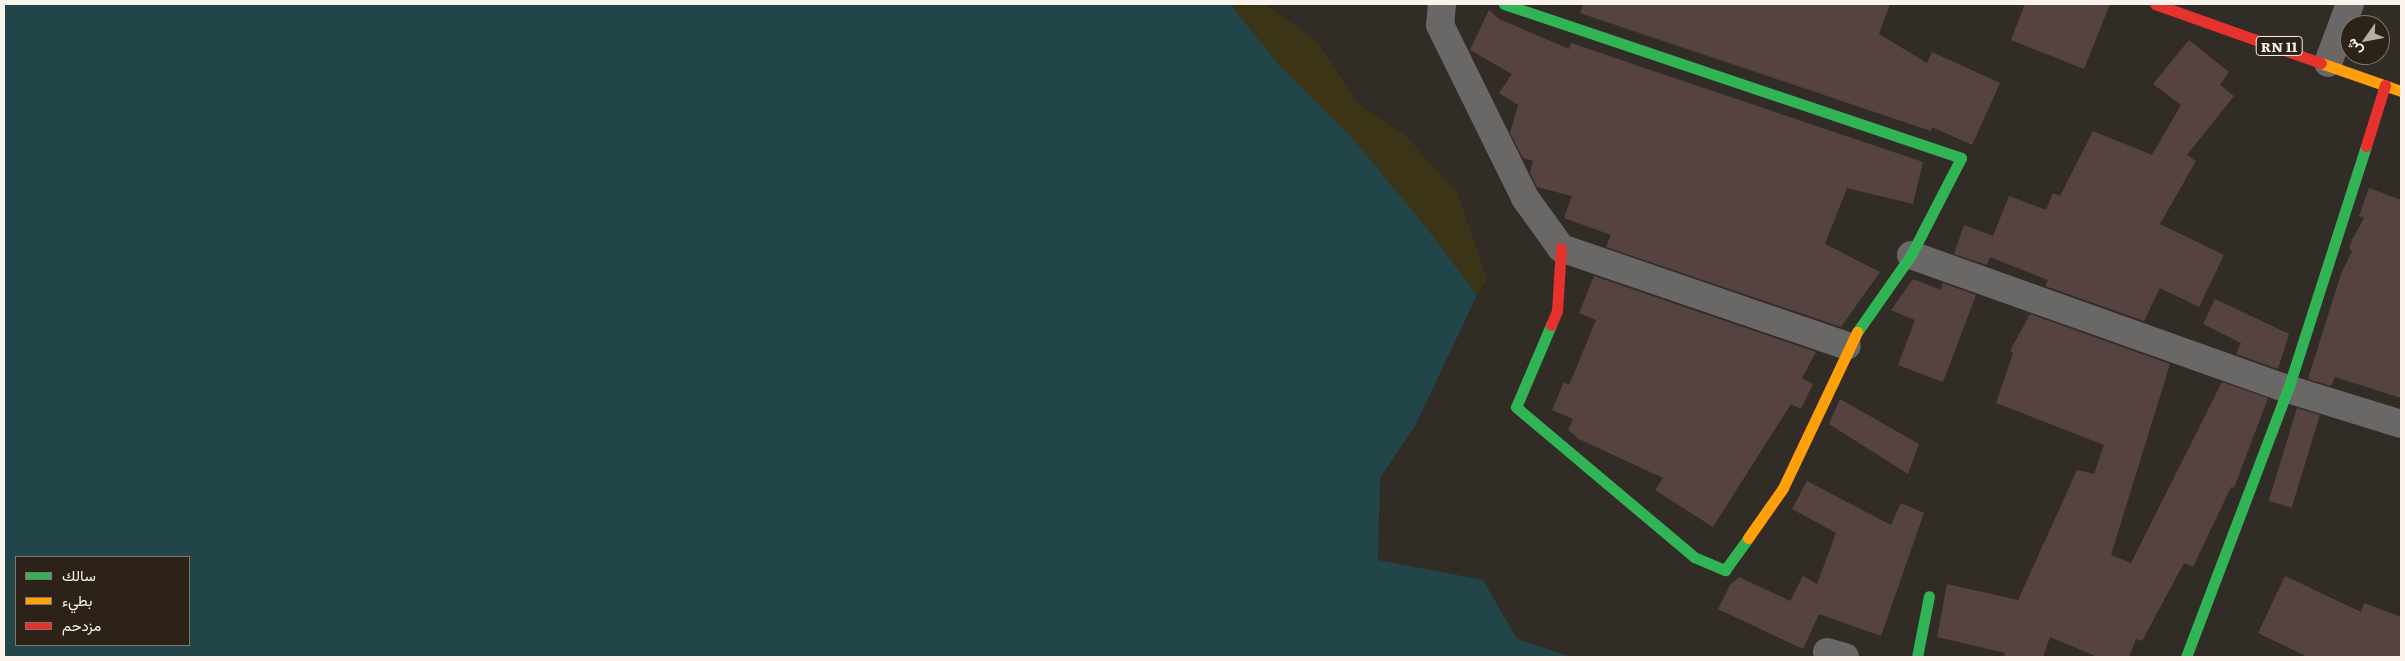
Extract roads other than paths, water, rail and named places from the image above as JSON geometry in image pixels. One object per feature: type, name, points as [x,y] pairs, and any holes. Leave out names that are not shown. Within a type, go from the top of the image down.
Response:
[{"type":"street","points":[[1442,4],[1440,25],[1516,181],[1561,248],[1847,346]]},
{"type":"street","points":[[1504,4],[1961,158],[1911,254],[1847,346],[1783,488],[1725,570],[1694,557],[1516,406],[1557,311],[1561,248]]},
{"type":"street","name":"RN 11","points":[[2155,4],[2328,63],[2401,91]]},
{"type":"street","points":[[2328,63],[2350,4]]},
{"type":"street","points":[[2186,657],[2288,389],[2385,85]]},
{"type":"street","points":[[1911,254],[2288,389],[2401,424]]},
{"type":"street","points":[[1917,657],[1929,596]]},
{"type":"water","points":[[4,4],[1230,4],[1281,67],[1352,138],[1426,227],[1477,295],[1415,426],[1380,478],[1378,560],[1483,580],[1517,639],[1572,657],[4,657]]}]
